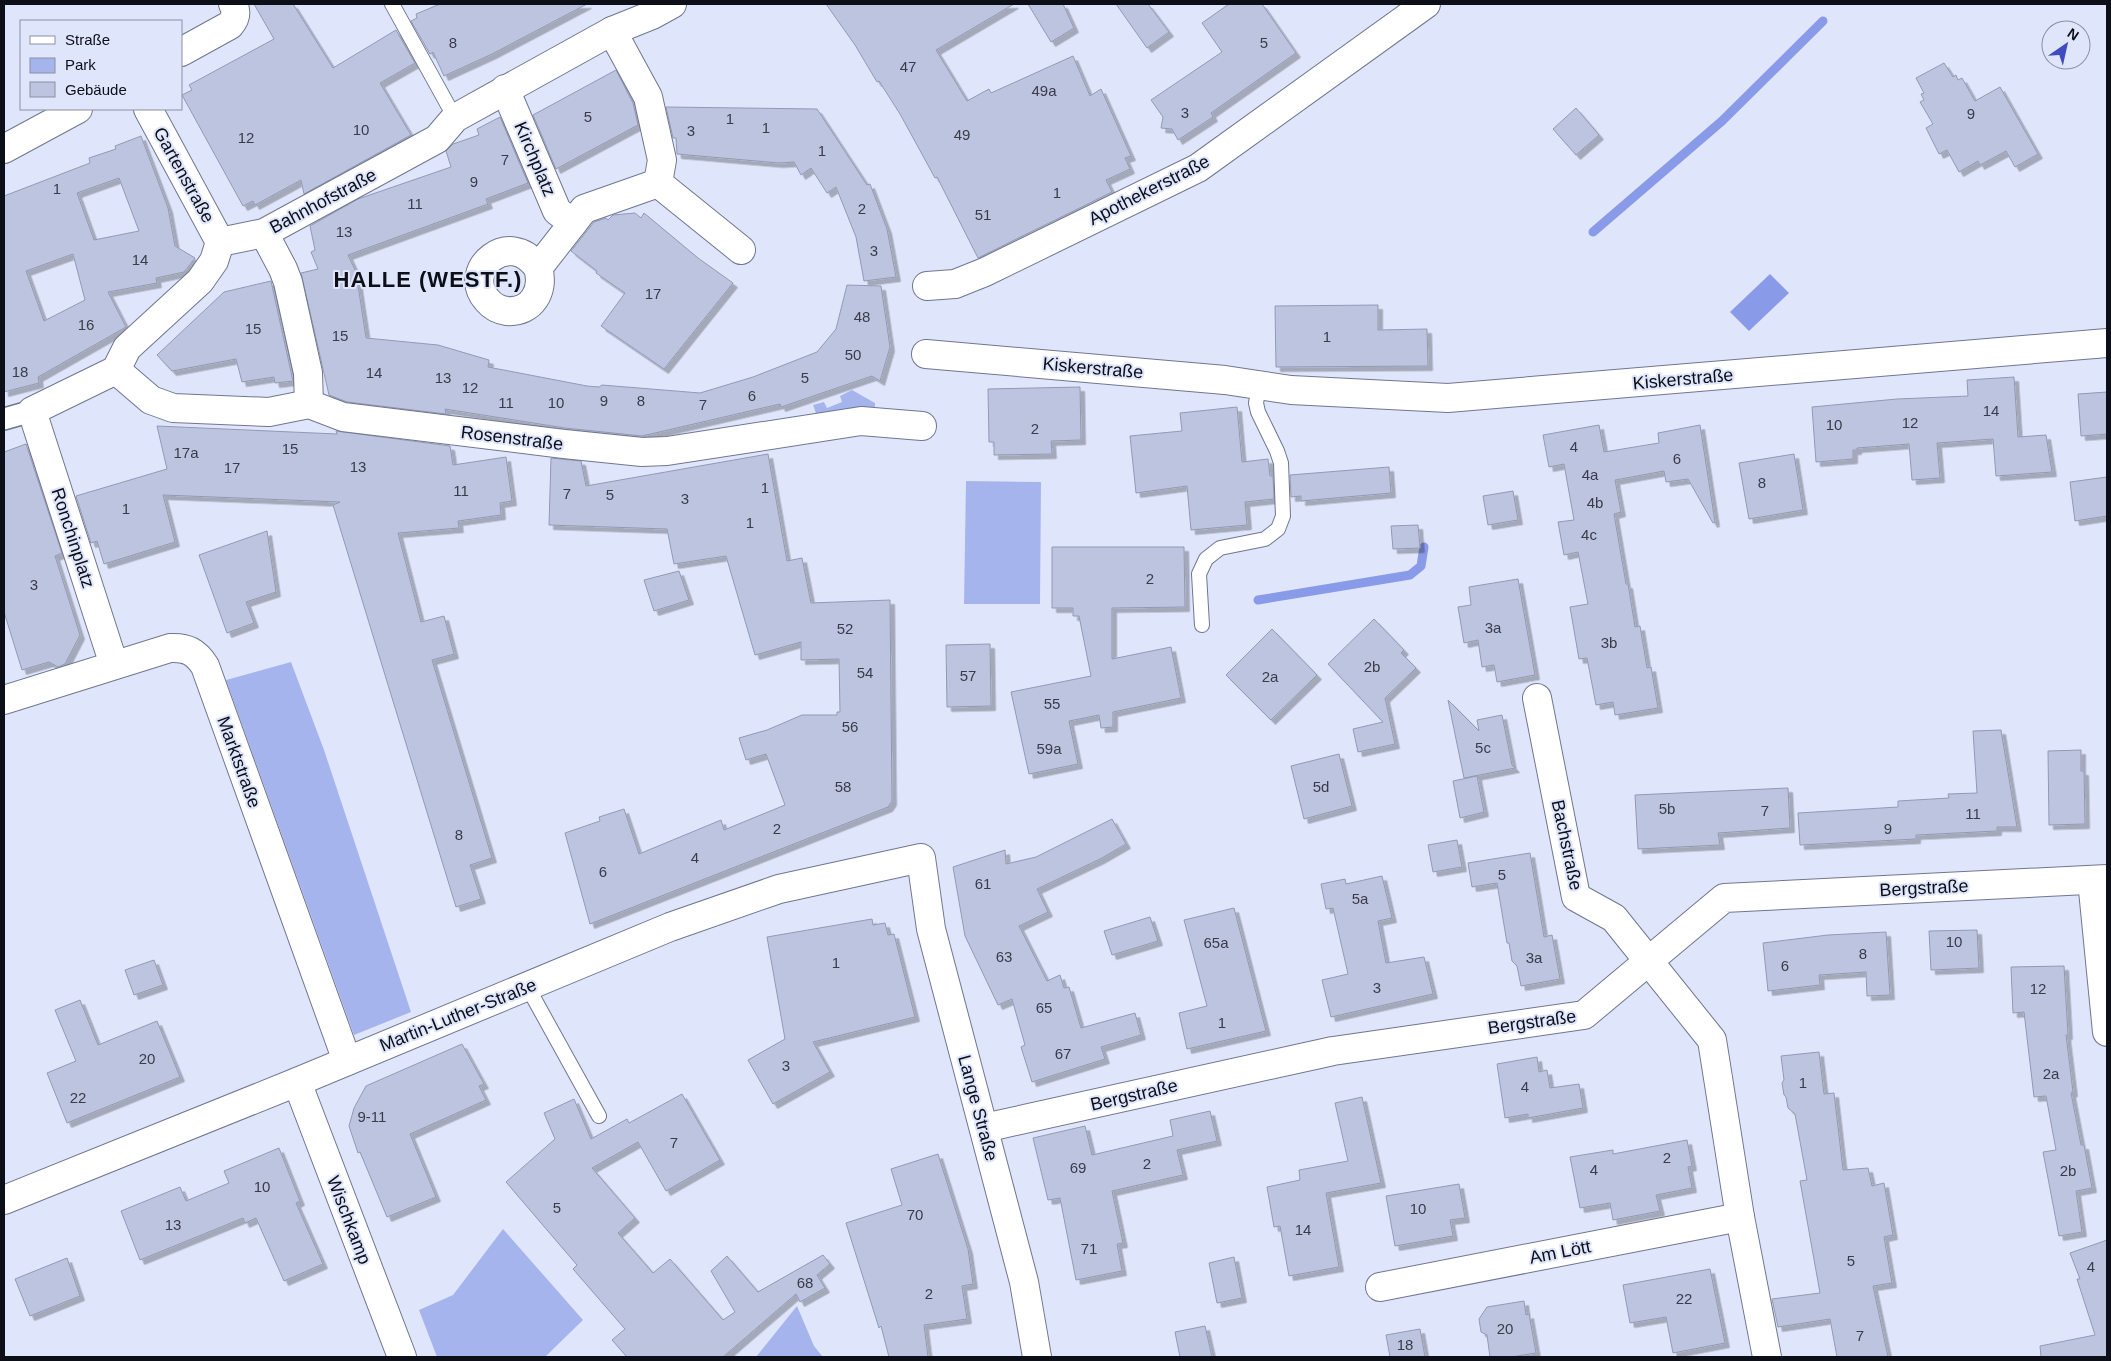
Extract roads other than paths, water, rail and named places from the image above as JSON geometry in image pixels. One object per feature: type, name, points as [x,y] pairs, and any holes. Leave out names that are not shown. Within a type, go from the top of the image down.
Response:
[{"type":"street","points":[[182,51],[230,25],[235,18],[236,9],[232,4]]},
{"type":"street","name":"Bahnhofstraße","points":[[220,242],[264,233],[437,138],[455,118],[612,31],[652,15],[672,4]]},
{"type":"street","name":"Apothekerstraße","points":[[927,286],[955,284],[985,272],[1198,168],[1426,4]]},
{"type":"street","points":[[612,31],[648,96],[662,160],[658,183]]},
{"type":"street","name":"Kirchplatz","points":[[505,90],[557,211],[573,223]]},
{"type":"street","points":[[4,149],[76,110]]},
{"type":"street","name":"Gartenstraße","points":[[149,110],[220,242]]},
{"type":"street","points":[[538,268],[584,209],[658,183]]},
{"type":"street","points":[[658,183],[741,250]]},
{"type":"street","points":[[116,370],[150,400],[173,408],[269,412],[309,404],[308,373],[288,282],[284,269],[264,233]]},
{"type":"street","points":[[4,419],[32,411],[116,370],[127,348],[200,281],[214,261],[220,242]]},
{"type":"street","name":"Kiskerstraße","points":[[926,354],[1225,380],[1291,390],[1448,398],[2107,344]]},
{"type":"street","name":"Rosenstraße","points":[[309,404],[343,417],[642,452],[667,451],[861,421],[922,426]]},
{"type":"street","name":"Ronchinplatz","points":[[32,411],[114,665]]},
{"type":"street","name":"Marktstraße","points":[[4,700],[170,648],[181,648],[191,651],[199,658],[205,666],[347,1061]]},
{"type":"street","name":"Bachstraße","points":[[1537,698],[1576,897],[1614,918],[1650,960]]},
{"type":"street","name":"Martin-Luther-Straße","points":[[4,1200],[297,1082],[670,927],[779,889],[921,858]]},
{"type":"street","name":"Lange Straße","points":[[921,858],[931,929],[1024,1282],[1037,1357]]},
{"type":"street","points":[[2100,880],[2107,1032]]},
{"type":"street","name":"Bergstraße","points":[[984,1128],[1333,1050],[1584,1015],[1724,898],[2100,880]]},
{"type":"street","points":[[1650,960],[1712,1040],[1740,1217],[1768,1357]]},
{"type":"street","name":"Wischkamp","points":[[297,1082],[402,1357]]},
{"type":"street","name":"Am Lött","points":[[1380,1287],[1740,1217]]},
{"type":"lane","points":[[392,4],[455,118]]},
{"type":"lane","points":[[1202,625],[1199,574],[1206,559],[1220,548],[1265,539],[1278,528],[1283,516],[1281,463],[1278,451],[1258,412],[1256,403],[1259,386]]},
{"type":"lane","points":[[527,986],[599,1116]]},
{"type":"waterway","points":[[1593,232],[1722,121],[1823,21]]},
{"type":"waterway","points":[[1258,600],[1410,575],[1421,566],[1424,547]]},
{"type":"district","name":"HALLE (WESTF.)","points":[[428,279]]}]
